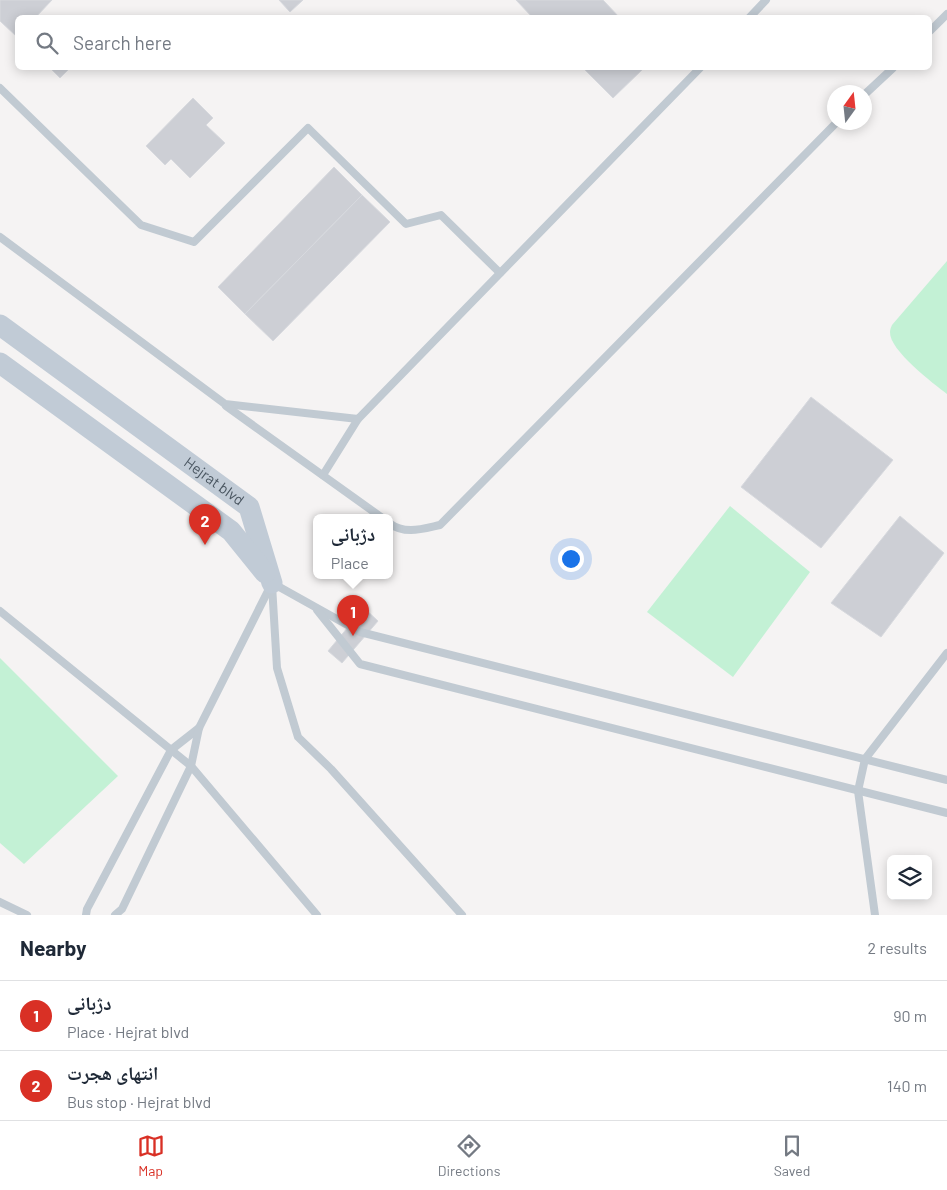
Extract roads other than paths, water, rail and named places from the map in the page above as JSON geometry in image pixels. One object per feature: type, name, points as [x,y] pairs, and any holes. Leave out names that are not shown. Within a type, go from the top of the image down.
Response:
[{"type":"main road","name":"Hejrat blvd","points":[[0,325],[249,507],[272,583]]},
{"type":"main road","name":"Hejrat blvd","points":[[0,363],[231,531],[272,583]]},
{"type":"lane","points":[[752,15],[766,0]]},
{"type":"lane","points":[[932,29],[947,14]]},
{"type":"lane","points":[[323,475],[358,419],[698,70]]},
{"type":"lane","points":[[872,88],[891,70]]},
{"type":"lane","points":[[0,88],[141,225],[194,242],[308,128],[406,224],[441,215],[500,273]]},
{"type":"lane","points":[[393,526],[410,531],[440,525],[829,130]]},
{"type":"lane","points":[[0,237],[377,514]]},
{"type":"lane","points":[[225,404],[358,419]]},
{"type":"lane","points":[[272,583],[360,632],[947,780]]},
{"type":"lane","points":[[115,915],[122,909],[191,766],[199,728],[272,583]]},
{"type":"lane","points":[[272,583],[277,668],[298,737],[331,769],[462,915]]},
{"type":"lane","points":[[314,606],[360,664],[947,813]]},
{"type":"lane","points":[[0,611],[191,766],[317,915]]},
{"type":"lane","points":[[875,915],[858,791],[865,759],[947,653]]},
{"type":"lane","points":[[86,915],[87,909],[171,750],[199,728]]},
{"type":"lane","points":[[0,902],[27,915]]},
{"type":"place","name":"انتهای هجرت","points":[[205,545]]},
{"type":"place","name":"دژبانی","points":[[353,636]]}]
